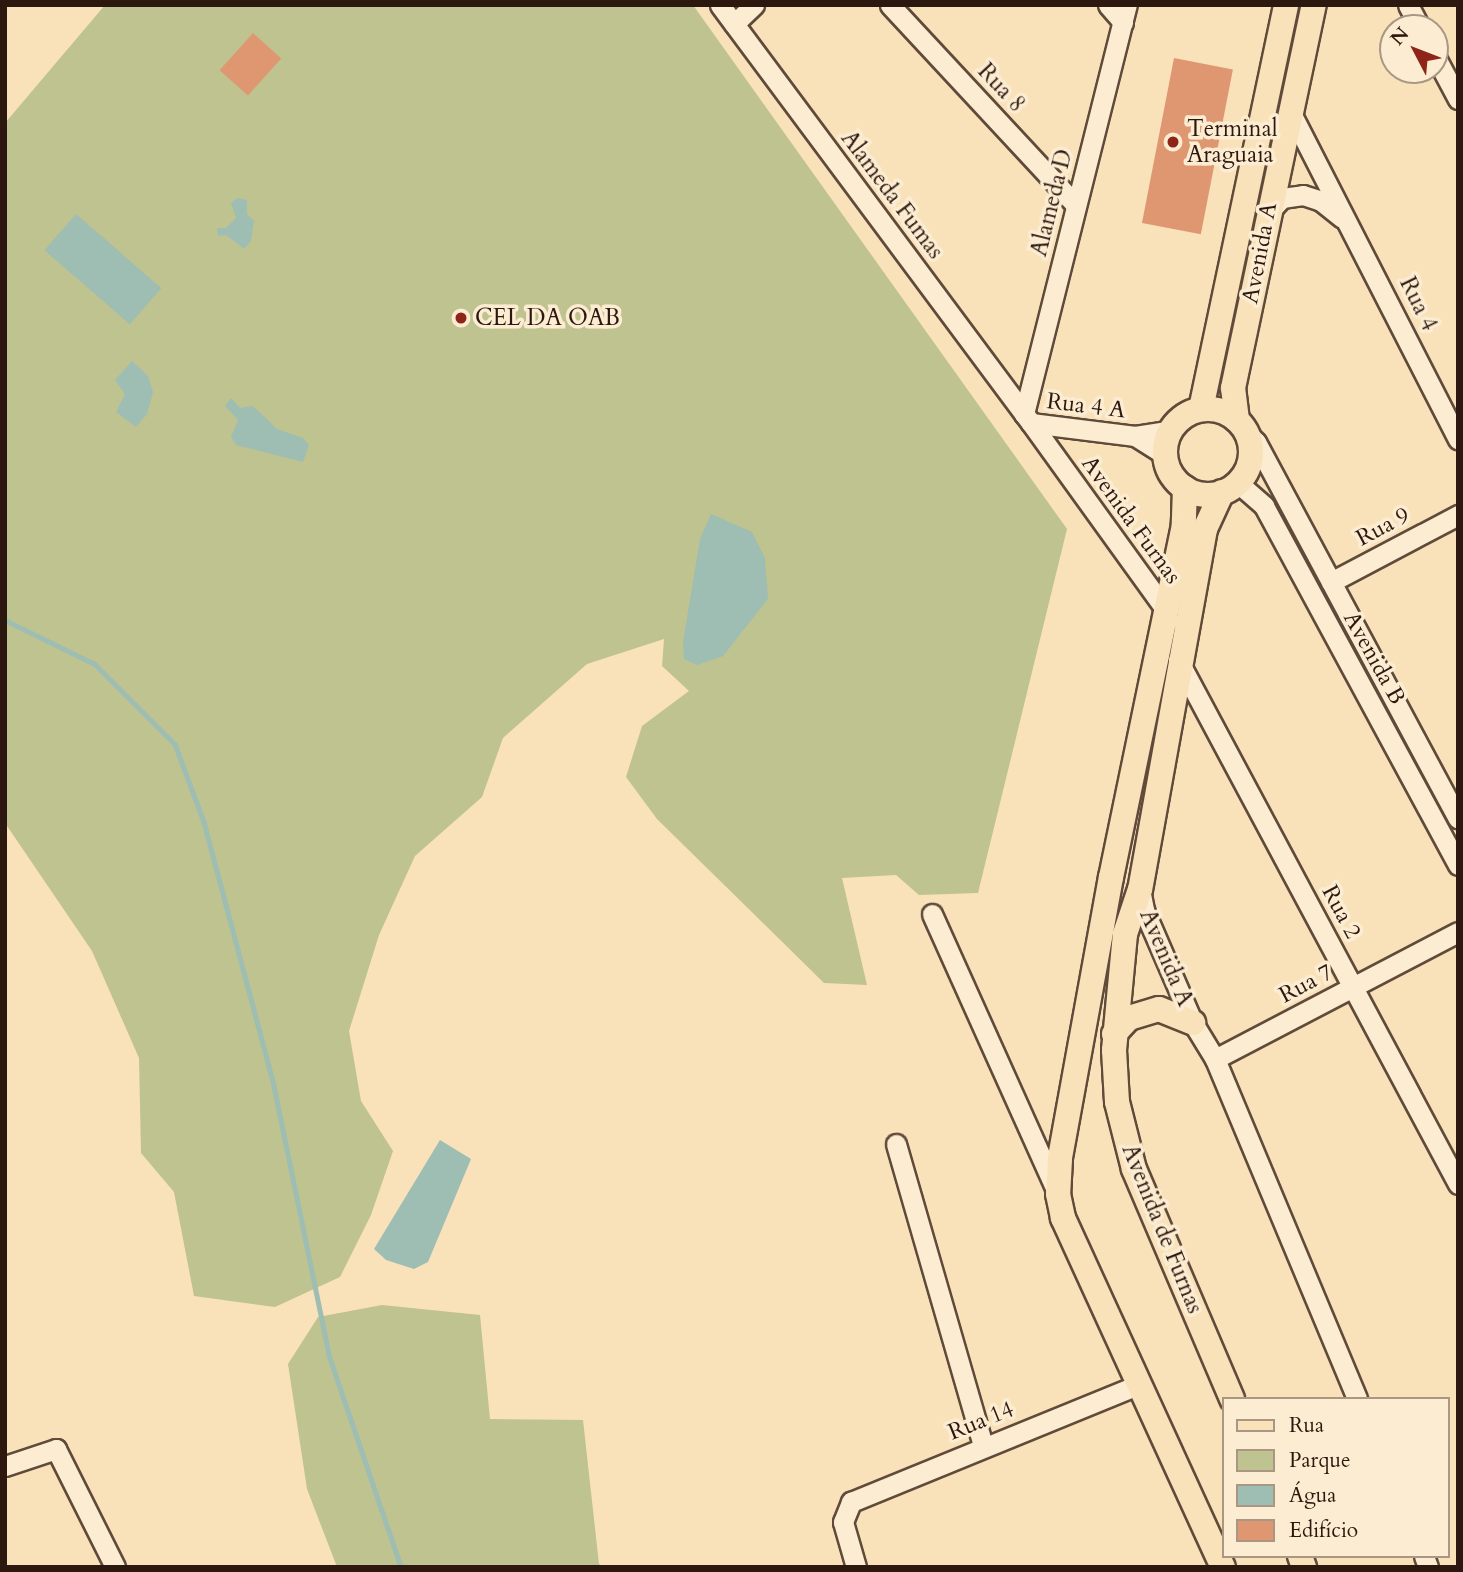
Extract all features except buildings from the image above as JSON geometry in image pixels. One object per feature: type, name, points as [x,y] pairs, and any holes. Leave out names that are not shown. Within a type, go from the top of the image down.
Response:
[{"type":"main road","name":"Avenida A","points":[[1201,409],[1286,5]]},
{"type":"main road","name":"Avenida A","points":[[1242,426],[1233,388],[1267,214],[1314,5]]},
{"type":"main road","points":[[1201,409],[1224,411],[1242,426],[1251,453],[1230,488],[1203,495],[1185,488],[1168,468],[1165,455],[1171,430],[1189,413],[1201,409]]},
{"type":"main road","name":"Avenida A","points":[[1060,1159],[1187,509],[1185,488]]},
{"type":"main road","name":"Avenida A","points":[[1140,889],[1205,529],[1230,488]]},
{"type":"main road","name":"Avenida de Furnas","points":[[1140,889],[1125,934],[1114,1034],[1117,1102],[1134,1168],[1230,1397]]},
{"type":"main road","points":[[1114,1034],[1129,1018],[1159,1009],[1194,1024]]},
{"type":"main road","points":[[1060,1159],[1058,1194],[1063,1218],[1224,1567]]},
{"type":"street","name":"Alameda Fumas","points":[[720,5],[1028,418]]},
{"type":"street","points":[[734,24],[754,5]]},
{"type":"street","name":"Rua 8","points":[[890,5],[1076,205]]},
{"type":"street","points":[[1108,5],[1125,13]]},
{"type":"street","name":"Alameda D","points":[[1028,418],[1076,205],[1125,13]]},
{"type":"street","points":[[1449,82],[1458,99]]},
{"type":"street","name":"Rua 4","points":[[1290,111],[1458,439]]},
{"type":"street","name":"Rua 4","points":[[1267,214],[1282,198],[1303,195],[1321,201],[1352,228]]},
{"type":"street","name":"Rua 4 A","points":[[1028,418],[1135,436],[1171,430]]},
{"type":"street","name":"Avenida Furnas","points":[[1028,418],[1166,610],[1179,664]]},
{"type":"street","name":"Avenida B","points":[[1242,426],[1256,442],[1458,818]]},
{"type":"street","name":"Rua 4 A","points":[[1135,436],[1165,455]]},
{"type":"street","name":"Avenida B","points":[[1230,488],[1264,506],[1458,864]]},
{"type":"street","name":"Rua 9","points":[[1331,582],[1458,515]]},
{"type":"street","name":"Rua 2","points":[[1179,664],[1458,1184]]},
{"type":"street","name":"Avenida A","points":[[1140,889],[1144,910],[1194,1024],[1215,1059],[1356,1397]]},
{"type":"street","points":[[932,914],[1058,1194]]},
{"type":"street","name":"Rua 7","points":[[1215,1059],[1458,932]]},
{"type":"street","points":[[1026,1127],[1060,1159]]},
{"type":"street","points":[[896,1144],[983,1446]]},
{"type":"street","name":"Rua 14","points":[[856,1567],[843,1522],[845,1507],[983,1446],[1139,1385]]},
{"type":"street","points":[[5,1466],[56,1449],[115,1567]]},
{"type":"green space","name":"CEL DA OAB","points":[[105,5],[693,5],[1067,529],[978,893],[919,895],[896,875],[842,878],[867,985],[824,983],[657,819],[626,777],[642,726],[689,691],[662,666],[664,639],[587,664],[503,738],[482,797],[415,856],[379,935],[349,1031],[361,1101],[393,1151],[371,1215],[340,1277],[275,1307],[194,1296],[174,1192],[141,1153],[139,1058],[92,951],[5,823],[5,123]]},
{"type":"green space","points":[[382,1305],[480,1315],[490,1419],[583,1420],[599,1564],[604,1567],[337,1567],[307,1489],[288,1364],[318,1317]]},
{"type":"water","points":[[237,198],[247,200],[247,214],[254,221],[251,241],[244,249],[226,235],[218,236],[217,228],[226,228],[236,218],[231,203]]},
{"type":"water","points":[[76,214],[161,288],[130,324],[45,250]]},
{"type":"water","points":[[132,361],[148,376],[153,392],[147,414],[136,427],[116,412],[125,394],[115,380]]},
{"type":"water","points":[[231,398],[240,408],[253,406],[277,429],[303,438],[309,445],[303,462],[236,445],[231,437],[238,420],[225,406]]},
{"type":"water","points":[[711,514],[752,532],[765,558],[768,599],[723,656],[697,665],[684,659],[683,642],[700,539]]},
{"type":"water","points":[[440,1140],[471,1159],[428,1262],[414,1269],[386,1260],[374,1249]]},
{"type":"waterway","points":[[5,620],[95,664],[175,744],[204,822],[274,1086],[329,1355],[401,1567]]},
{"type":"place","name":"Terminal Araguaia","points":[[1173,142]]},
{"type":"place","name":"CEL DA OAB","points":[[461,318]]}]
